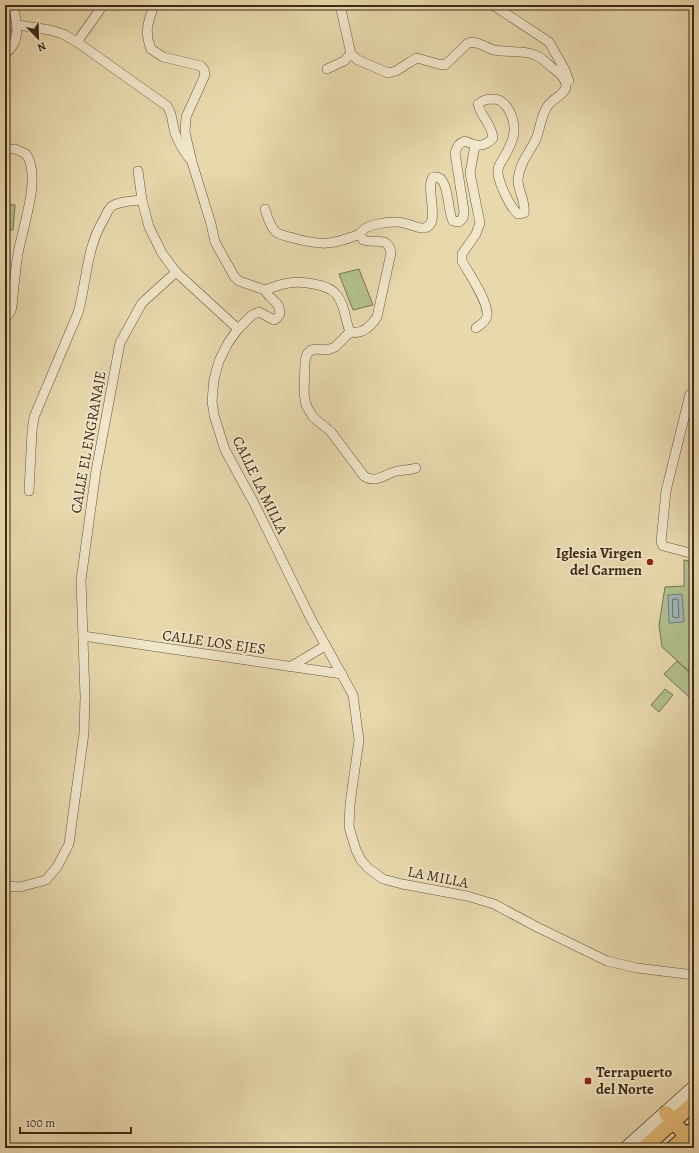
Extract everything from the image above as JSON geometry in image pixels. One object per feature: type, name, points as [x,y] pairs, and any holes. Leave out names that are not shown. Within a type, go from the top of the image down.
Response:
[{"type":"main road","points":[[644,1148],[694,1088]]},
{"type":"main road","points":[[626,1148],[670,1117],[694,1103]]},
{"type":"main road","points":[[670,1117],[690,1132],[673,1148]]},
{"type":"street","points":[[5,54],[14,44],[18,25],[13,5]]},
{"type":"street","points":[[77,42],[102,5]]},
{"type":"street","points":[[154,5],[147,23],[151,49],[163,57],[201,66],[204,70],[205,75],[186,117],[185,132],[215,242],[234,276],[239,281],[265,290],[289,283],[312,284],[329,288],[336,294],[340,302],[350,332]]},
{"type":"street","points":[[340,5],[351,54],[358,60],[384,72],[391,73],[418,58],[438,64],[445,64],[468,43],[476,43],[494,50],[529,53],[540,58],[563,77],[566,83],[566,88],[563,93]]},
{"type":"street","points":[[265,209],[275,232],[310,242],[324,244],[335,243],[360,234],[364,228],[379,225],[398,222],[425,228],[431,224],[434,219],[430,184],[433,177],[436,176],[444,184],[448,197],[450,218],[453,222],[459,222],[463,218],[464,210],[455,153],[456,148],[460,143],[465,141],[481,146],[493,138],[492,131],[478,104],[483,100],[490,99],[498,100],[505,104],[514,123],[512,144],[498,167],[498,173],[510,205],[518,214],[524,213],[525,208],[518,183],[519,170],[536,138],[547,106],[555,97],[563,93],[570,82],[549,42],[493,5]]},
{"type":"street","points":[[18,25],[50,30],[63,34],[77,42],[168,106],[177,138],[192,162]]},
{"type":"street","points":[[327,69],[344,61],[351,54]]},
{"type":"street","points":[[475,145],[470,173],[480,223],[476,234],[462,254],[462,261],[481,295],[487,311],[487,317],[484,322],[476,328]]},
{"type":"street","points":[[5,149],[15,149],[26,154],[32,171],[31,198],[18,254],[9,306],[11,311],[5,319]]},
{"type":"street","points":[[138,171],[142,200],[149,227],[162,253],[176,272],[238,329]]},
{"type":"street","points":[[29,491],[34,417],[78,313],[91,248],[98,228],[109,209],[113,206],[142,200]]},
{"type":"street","points":[[350,332],[356,334],[363,331],[374,322],[377,317],[391,254],[390,248],[386,244],[378,241],[366,241],[360,234]]},
{"type":"street","name":"CALLE EL ENGRANAJE","points":[[5,886],[20,887],[46,880],[58,867],[69,844],[84,733],[85,697],[81,580],[96,472],[120,343],[142,303],[176,272]]},
{"type":"street","name":"CALLE LA MILLA","points":[[265,290],[278,304],[280,314],[274,320],[258,312],[252,315],[238,329],[228,343],[219,361],[214,379],[212,401],[214,415],[225,450],[254,503],[325,646],[342,674]]},
{"type":"street","points":[[350,332],[335,347],[327,350],[311,350],[307,354],[305,361],[304,394],[306,405],[313,417],[331,432],[364,476],[368,479],[374,480],[396,471],[407,471],[416,468]]},
{"type":"street","points":[[690,394],[690,417],[666,491],[661,542],[663,546],[694,554]]},
{"type":"street","name":"CALLE LOS EJES","points":[[83,636],[342,674]]},
{"type":"street","points":[[290,667],[325,646]]},
{"type":"street","name":"LA MILLA","points":[[342,674],[353,695],[359,740],[350,804],[349,827],[351,838],[356,850],[368,868],[383,879],[467,896],[494,904],[607,961],[636,968],[694,975]]},
{"type":"green space","points":[[5,5],[8,5],[13,28],[5,42]]},
{"type":"green space","points":[[5,204],[15,205],[13,230],[5,230]]},
{"type":"green space","points":[[359,269],[373,305],[353,310],[339,274]]},
{"type":"green space","points":[[684,560],[694,562],[694,676],[662,647],[659,625],[665,587],[684,586]]},
{"type":"green space","points":[[677,661],[694,677],[694,694],[690,698],[664,674]]},
{"type":"green space","points":[[665,689],[673,695],[659,712],[651,705]]},
{"type":"water","points":[[682,594],[684,622],[669,623],[668,595]]},
{"type":"place","name":"Iglesia Virgen del Carmen","points":[[650,562]]},
{"type":"place","name":"Terrapuerto del Norte","points":[[588,1081]]}]
